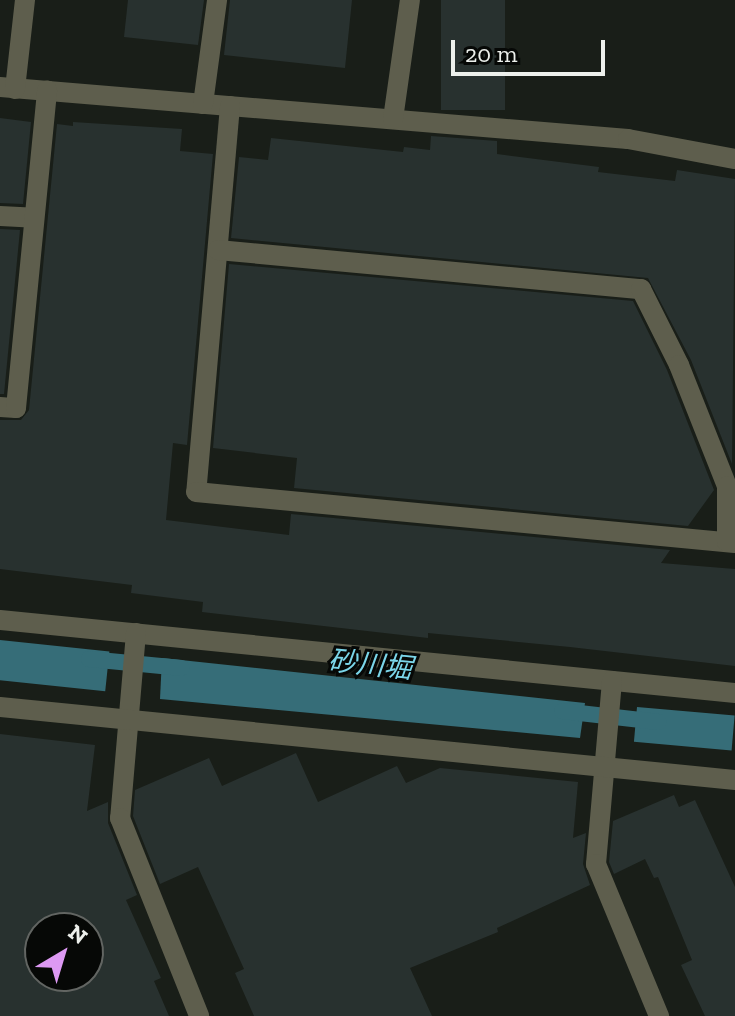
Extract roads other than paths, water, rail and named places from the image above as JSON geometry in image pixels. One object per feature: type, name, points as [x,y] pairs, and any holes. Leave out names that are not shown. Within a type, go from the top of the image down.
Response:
[{"type":"street","points":[[25,0],[7,88],[628,139],[735,159]]},
{"type":"street","points":[[203,104],[217,0]]},
{"type":"street","points":[[393,119],[410,0]]},
{"type":"street","points":[[0,407],[16,408],[47,91]]},
{"type":"street","points":[[218,250],[641,289],[679,365],[727,486],[731,542],[196,492],[230,106]]},
{"type":"street","points":[[0,216],[34,218]]},
{"type":"street","points":[[0,620],[735,693]]},
{"type":"street","points":[[136,633],[120,818],[199,1016]]},
{"type":"street","points":[[612,681],[602,767],[596,864],[659,1016]]},
{"type":"street","points":[[0,707],[735,780]]},
{"type":"water","points":[[0,640],[109,651],[105,691],[0,680]]},
{"type":"water","points":[[162,658],[585,703],[580,738],[160,699]]},
{"type":"water","points":[[637,707],[735,716],[732,750],[634,742]]},
{"type":"waterway","name":"砂川堀","points":[[89,659],[182,668]]},
{"type":"waterway","name":"砂川堀","points":[[562,711],[658,722]]}]
